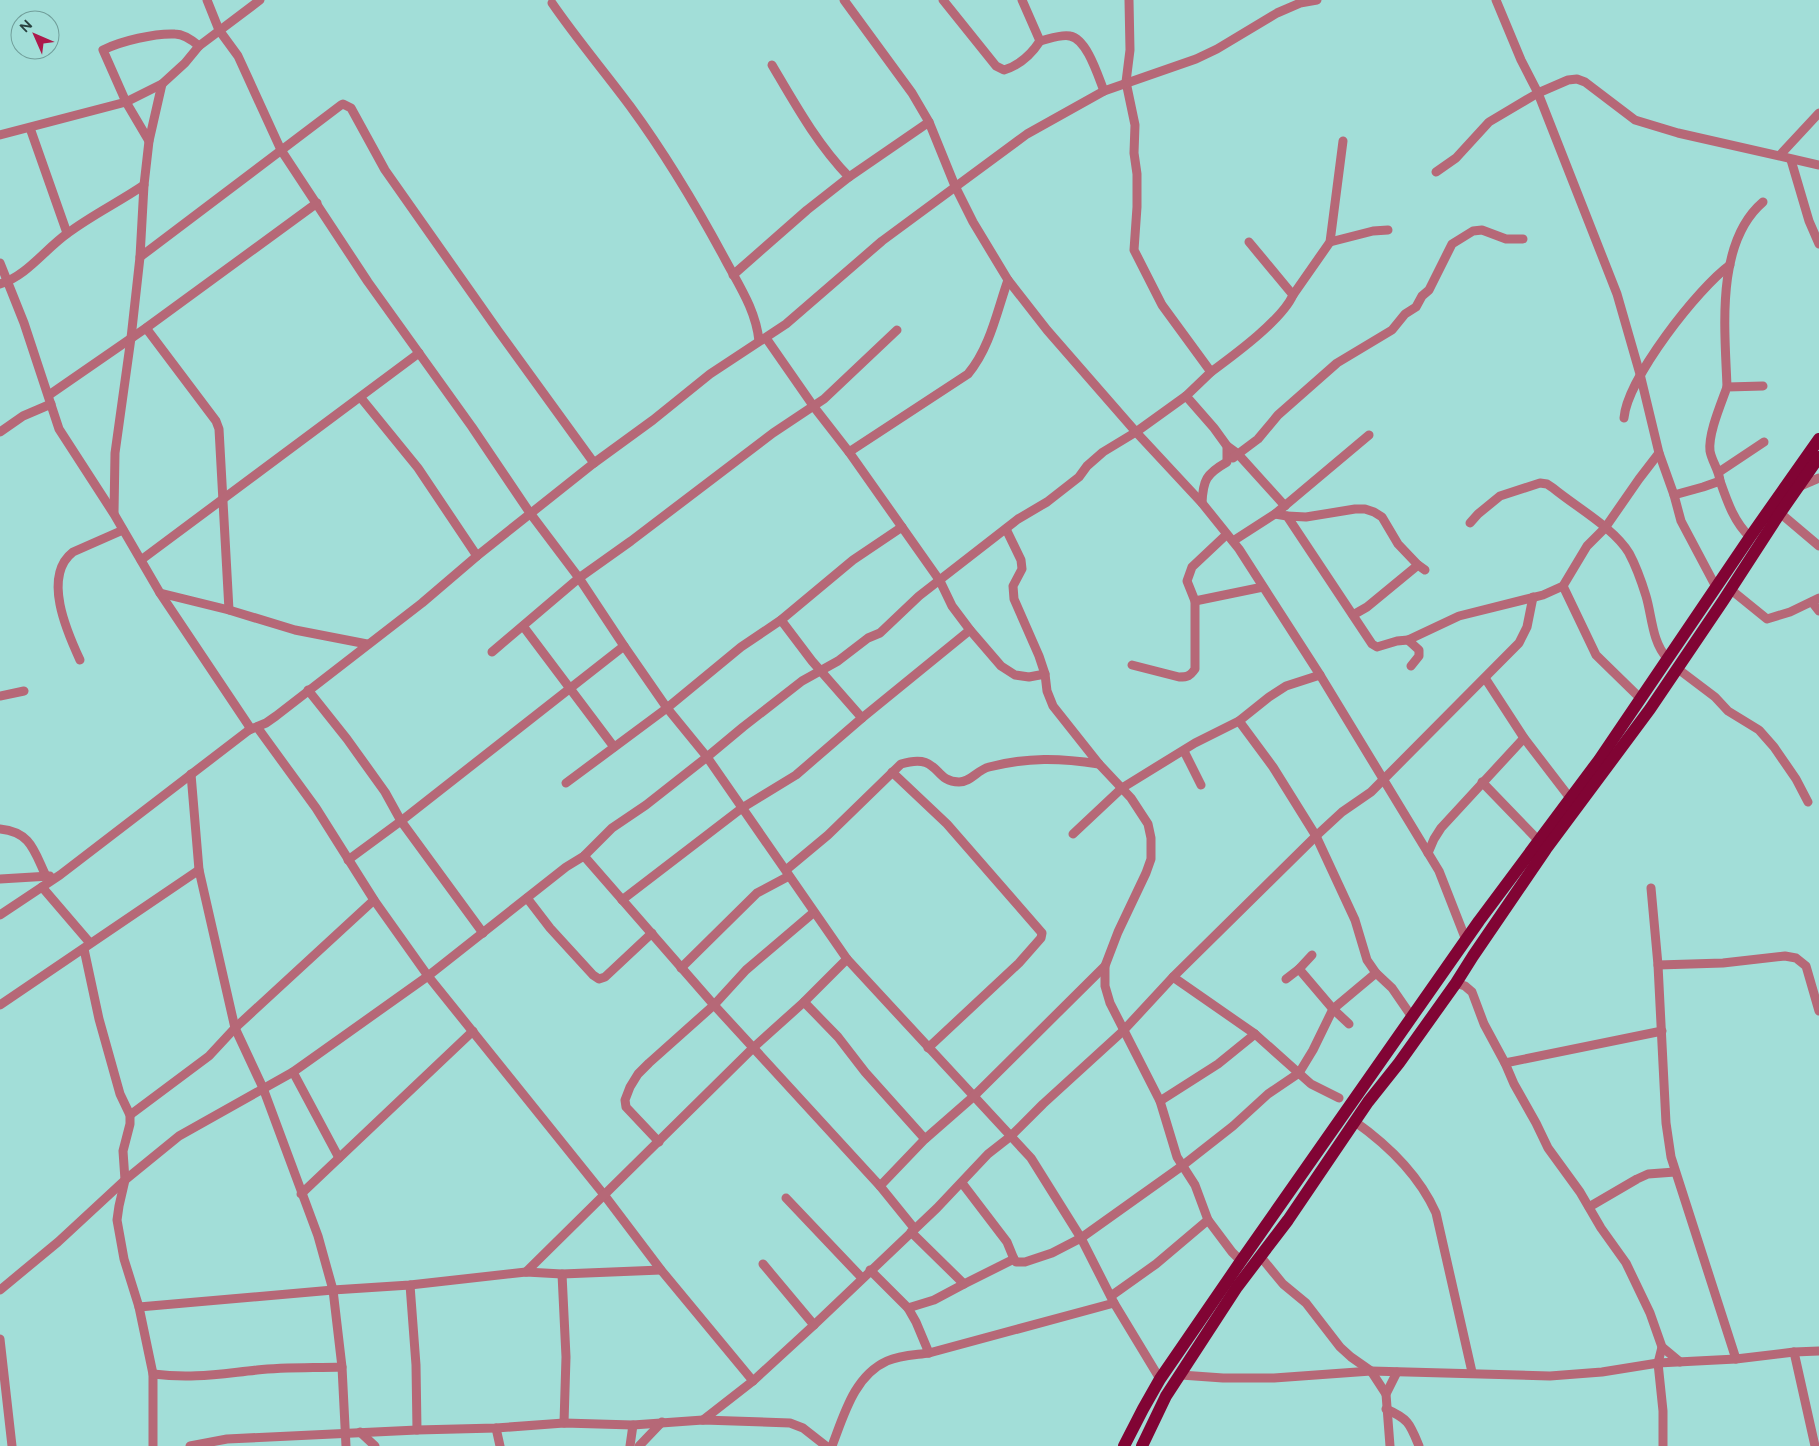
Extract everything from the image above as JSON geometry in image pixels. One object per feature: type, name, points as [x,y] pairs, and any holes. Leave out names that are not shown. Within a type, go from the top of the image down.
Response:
[{"type":"main road","points":[[1124,1446],[1160,1379],[1241,1261],[1466,940],[1538,840],[1599,760],[1819,438]]},
{"type":"main road","points":[[1142,1446],[1158,1410],[1237,1287],[1320,1173],[1354,1121],[1399,1063],[1456,983],[1546,849],[1578,808],[1678,669],[1819,457]]},
{"type":"street","points":[[207,0],[219,30],[238,56],[281,150],[418,353],[472,427],[530,513],[579,578],[667,708],[707,758],[847,959],[1031,1158],[1081,1238],[1113,1300],[1160,1379]]},
{"type":"street","points":[[0,135],[126,102],[162,84],[185,63],[199,46],[260,0]]},
{"type":"street","points":[[844,0],[912,94],[929,122],[955,186],[973,222],[1008,280],[1047,330],[1136,432],[1202,503],[1263,587],[1320,675],[1439,871],[1466,940]]},
{"type":"street","points":[[943,0],[996,66],[1004,70],[1013,68],[1032,54],[1040,41],[1073,36],[1081,41],[1104,91]]},
{"type":"street","points":[[1022,0],[1040,41]]},
{"type":"street","points":[[1129,0],[1130,50],[1126,82],[1135,125],[1134,153],[1137,174],[1137,207],[1134,250],[1162,305],[1211,372]]},
{"type":"street","points":[[0,914],[60,875],[191,774],[253,729],[276,716],[422,603],[477,556],[594,463],[615,450],[710,374],[786,324],[865,254],[1027,134],[1104,91],[1196,59],[1217,49],[1277,13],[1300,3],[1318,0]]},
{"type":"street","points":[[1496,0],[1521,60],[1538,93],[1617,294],[1640,374],[1659,454],[1681,521],[1716,587]]},
{"type":"street","points":[[552,3],[572,33],[630,106],[660,149],[703,218],[753,312],[762,340],[849,452],[940,581],[952,606],[1001,666],[1015,674],[1029,677],[1045,674]]},
{"type":"street","points":[[149,141],[126,102],[103,50],[142,37],[176,33],[191,39],[199,46]]},
{"type":"street","points":[[772,65],[812,132],[836,164],[849,177]]},
{"type":"street","points":[[1436,172],[1456,158],[1488,122],[1538,93],[1568,80],[1576,79],[1585,82],[1635,120],[1678,133],[1819,165]]},
{"type":"street","points":[[114,514],[115,453],[140,257],[144,185],[149,141],[162,84]]},
{"type":"street","points":[[140,257],[343,104],[351,108],[385,170],[594,463]]},
{"type":"street","points":[[1780,155],[1819,113]]},
{"type":"street","points":[[733,275],[807,210],[849,177],[929,122]]},
{"type":"street","points":[[30,128],[68,233]]},
{"type":"street","points":[[0,1290],[58,1242],[125,1180],[179,1136],[293,1072],[428,976],[566,867],[584,856],[612,828],[650,802],[707,758],[802,681],[843,657],[868,638],[880,633],[901,612],[1018,518],[1047,502],[1079,477],[1087,466],[1103,452],[1136,432],[1186,396],[1211,372],[1234,355],[1289,303],[1330,242],[1343,141]]},
{"type":"street","points":[[1791,160],[1809,221],[1819,244]]},
{"type":"street","points":[[4,283],[20,274],[68,233],[144,185]]},
{"type":"street","points":[[1750,537],[1740,527],[1726,500],[1712,457],[1710,440],[1726,387],[1725,322],[1730,264],[1742,226],[1752,211],[1763,202]]},
{"type":"street","points":[[0,432],[50,399],[317,204]]},
{"type":"street","points":[[1330,242],[1373,231],[1388,230]]},
{"type":"street","points":[[1202,503],[1202,487],[1212,470],[1227,462],[1258,439],[1278,415],[1337,363],[1392,330],[1405,314],[1416,307],[1422,296],[1429,290],[1452,244],[1472,231],[1482,230],[1506,239],[1523,239]]},
{"type":"street","points":[[1249,242],[1293,295]]},
{"type":"street","points":[[0,263],[4,283],[24,323],[59,429],[114,514],[160,593],[249,726],[316,808],[374,900],[428,976],[605,1196],[661,1270],[754,1382]]},
{"type":"street","points":[[1624,418],[1625,407],[1640,374],[1685,311],[1716,275],[1730,264]]},
{"type":"street","points":[[849,452],[968,374],[978,363],[1008,280]]},
{"type":"street","points":[[146,328],[216,421],[220,437],[229,610]]},
{"type":"street","points":[[492,652],[579,578],[773,433],[814,407],[897,330]]},
{"type":"street","points":[[141,560],[293,446],[361,398],[418,353]]},
{"type":"street","points":[[1726,387],[1763,386]]},
{"type":"street","points":[[1186,396],[1227,446],[1238,454],[1285,506]]},
{"type":"street","points":[[361,398],[418,468],[477,556]]},
{"type":"street","points":[[1132,665],[1179,677],[1191,675],[1195,669],[1195,601],[1187,581],[1192,567],[1229,538],[1275,514],[1369,435]]},
{"type":"street","points":[[1674,495],[1703,487],[1764,442]]},
{"type":"street","points":[[1227,446],[1227,462]]},
{"type":"street","points":[[1287,516],[1372,644],[1377,647],[1408,640],[1459,616],[1533,597],[1563,586],[1587,546],[1605,528],[1659,454]]},
{"type":"street","points":[[1798,487],[1819,478]]},
{"type":"street","points":[[1470,523],[1500,496],[1540,483],[1547,484],[1553,488],[1616,536],[1629,554],[1646,596],[1661,652],[1667,658]]},
{"type":"street","points":[[1275,514],[1306,518],[1365,509],[1374,512],[1382,517],[1398,544],[1421,568],[1353,616]]},
{"type":"street","points":[[1780,513],[1819,546]]},
{"type":"street","points":[[566,783],[667,708],[741,646],[781,620],[853,560],[902,528]]},
{"type":"street","points":[[1006,529],[1021,560],[1022,569],[1013,586],[1014,599],[1032,638],[1045,674],[1053,706],[1100,764],[1131,798],[1148,824],[1151,838],[1151,859],[1105,966],[1106,986],[1110,1003],[1160,1101],[1177,1157],[1195,1185],[1208,1220],[1241,1261]]},
{"type":"street","points":[[80,660],[72,643],[59,604],[58,588],[61,570],[69,555],[73,552],[123,530]]},
{"type":"street","points":[[1563,586],[1596,655],[1640,698]]},
{"type":"street","points":[[1195,601],[1263,587]]},
{"type":"street","points":[[1730,589],[1767,619],[1790,612],[1816,600],[1819,611]]},
{"type":"street","points":[[160,593],[229,610],[295,630],[367,644]]},
{"type":"street","points":[[703,1420],[754,1382],[937,1208],[988,1154],[1011,1136],[1037,1109],[1123,1031],[1173,978],[1316,836],[1342,812],[1371,792],[1514,649],[1524,635],[1533,597]]},
{"type":"street","points":[[781,620],[821,671],[862,718]]},
{"type":"street","points":[[523,626],[614,747]]},
{"type":"street","points":[[622,900],[742,808],[796,775],[862,718],[970,630]]},
{"type":"street","points":[[1408,640],[1419,650],[1419,656],[1411,666]]},
{"type":"street","points":[[348,860],[401,822],[624,646]]},
{"type":"street","points":[[1678,669],[1715,697],[1728,711],[1759,730],[1774,747],[1808,802]]},
{"type":"street","points":[[1073,834],[1122,788],[1207,736],[1239,721],[1286,686],[1320,675]]},
{"type":"street","points":[[1485,678],[1524,738],[1570,798]]},
{"type":"street","points":[[308,690],[347,739],[385,792],[401,822],[483,933]]},
{"type":"street","points":[[0,696],[24,691]]},
{"type":"street","points":[[1239,721],[1284,784],[1316,836],[1355,920],[1367,960],[1376,973],[1392,988],[1412,1017]]},
{"type":"street","points":[[1428,853],[1441,828],[1524,738]]},
{"type":"street","points":[[1184,751],[1201,784]]},
{"type":"street","points":[[682,968],[757,893],[787,873],[901,764],[922,760],[930,763],[951,781],[958,782],[973,778],[982,769],[1032,759],[1065,759],[1100,764]]},
{"type":"street","points":[[892,772],[947,824],[1033,920],[1042,933],[1041,938],[1019,963],[928,1048]]},
{"type":"street","points":[[191,774],[199,870],[235,1028],[263,1088],[318,1236],[333,1290],[342,1367],[346,1446]]},
{"type":"street","points":[[1482,782],[1538,840]]},
{"type":"street","points":[[0,829],[13,830],[25,837],[46,876]]},
{"type":"street","points":[[584,856],[714,1005],[880,1186],[913,1230],[964,1284]]},
{"type":"street","points":[[0,1005],[199,870]]},
{"type":"street","points":[[0,879],[60,875]]},
{"type":"street","points":[[42,887],[87,946],[99,1019],[120,1094],[130,1115],[130,1124],[123,1151],[125,1180],[118,1206],[117,1220],[124,1259],[139,1307],[153,1374],[153,1446]]},
{"type":"street","points":[[1651,888],[1658,965],[1666,1123],[1670,1157],[1736,1359]]},
{"type":"street","points":[[527,898],[550,928],[593,975],[599,979],[610,972],[652,933]]},
{"type":"street","points":[[130,1115],[209,1056],[235,1028],[374,900]]},
{"type":"street","points":[[659,1142],[626,1107],[626,1095],[638,1074],[714,1005],[746,970],[814,912]]},
{"type":"street","points":[[1286,979],[1312,955]]},
{"type":"street","points":[[1658,965],[1723,964],[1785,956],[1796,958],[1806,966],[1819,1011]]},
{"type":"street","points":[[526,1272],[847,959]]},
{"type":"street","points":[[880,1186],[925,1139],[973,1097],[1105,966]]},
{"type":"street","points":[[1299,969],[1333,1009],[1349,1024]]},
{"type":"street","points":[[962,1183],[1007,1242],[1016,1262],[1025,1262],[1081,1238],[1182,1166],[1233,1126],[1268,1094],[1299,1073],[1313,1050],[1333,1009],[1376,973]]},
{"type":"street","points":[[1173,978],[1255,1034],[1310,1084],[1339,1098]]},
{"type":"street","points":[[1456,983],[1465,986],[1472,992],[1484,1024],[1548,1148],[1626,1263],[1650,1313],[1662,1347],[1680,1362]]},
{"type":"street","points":[[804,1002],[838,1037],[865,1072],[925,1139]]},
{"type":"street","points":[[301,1194],[472,1031]]},
{"type":"street","points":[[1505,1063],[1662,1031]]},
{"type":"street","points":[[1160,1101],[1218,1064],[1255,1034]]},
{"type":"street","points":[[293,1072],[339,1158]]},
{"type":"street","points":[[1354,1121],[1377,1137],[1408,1169],[1424,1189],[1431,1202],[1436,1213],[1472,1372]]},
{"type":"street","points":[[1589,1207],[1637,1178],[1648,1174],[1675,1172]]},
{"type":"street","points":[[786,1198],[862,1278]]},
{"type":"street","points":[[832,1446],[850,1399],[864,1379],[887,1361],[929,1353],[1113,1300],[1208,1220]]},
{"type":"street","points":[[1260,1256],[1283,1284],[1306,1304],[1340,1347],[1371,1371],[1386,1394]]},
{"type":"street","points":[[908,1308],[934,1300],[1014,1259]]},
{"type":"street","points":[[764,1264],[814,1325]]},
{"type":"street","points":[[139,1307],[410,1285],[526,1272],[562,1274],[661,1270]]},
{"type":"street","points":[[870,1270],[908,1308],[929,1353]]},
{"type":"street","points":[[562,1274],[566,1357],[564,1423]]},
{"type":"street","points":[[410,1285],[416,1365],[417,1430]]},
{"type":"street","points":[[0,1339],[2,1377],[12,1446]]},
{"type":"street","points":[[1662,1347],[1658,1363],[1663,1410],[1663,1446]]},
{"type":"street","points":[[1181,1375],[1223,1378],[1274,1378],[1371,1371],[1472,1372],[1550,1376],[1602,1372],[1658,1363],[1736,1359],[1819,1351]]},
{"type":"street","points":[[1794,1352],[1816,1446]]},
{"type":"street","points":[[153,1374],[202,1377],[258,1370],[342,1367]]},
{"type":"street","points":[[1390,1446],[1386,1394],[1397,1372]]},
{"type":"street","points":[[1386,1409],[1406,1420],[1419,1446]]},
{"type":"street","points":[[190,1446],[227,1439],[360,1432],[496,1428],[564,1423],[633,1425],[703,1420],[790,1423],[803,1428],[826,1446]]},
{"type":"street","points":[[639,1446],[662,1422]]},
{"type":"street","points":[[630,1446],[633,1425]]},
{"type":"street","points":[[496,1428],[500,1446]]},
{"type":"street","points":[[0,1435],[10,1430]]},
{"type":"street","points":[[360,1432],[375,1446]]},
{"type":"street","points":[[646,1438],[652,1446]]}]
